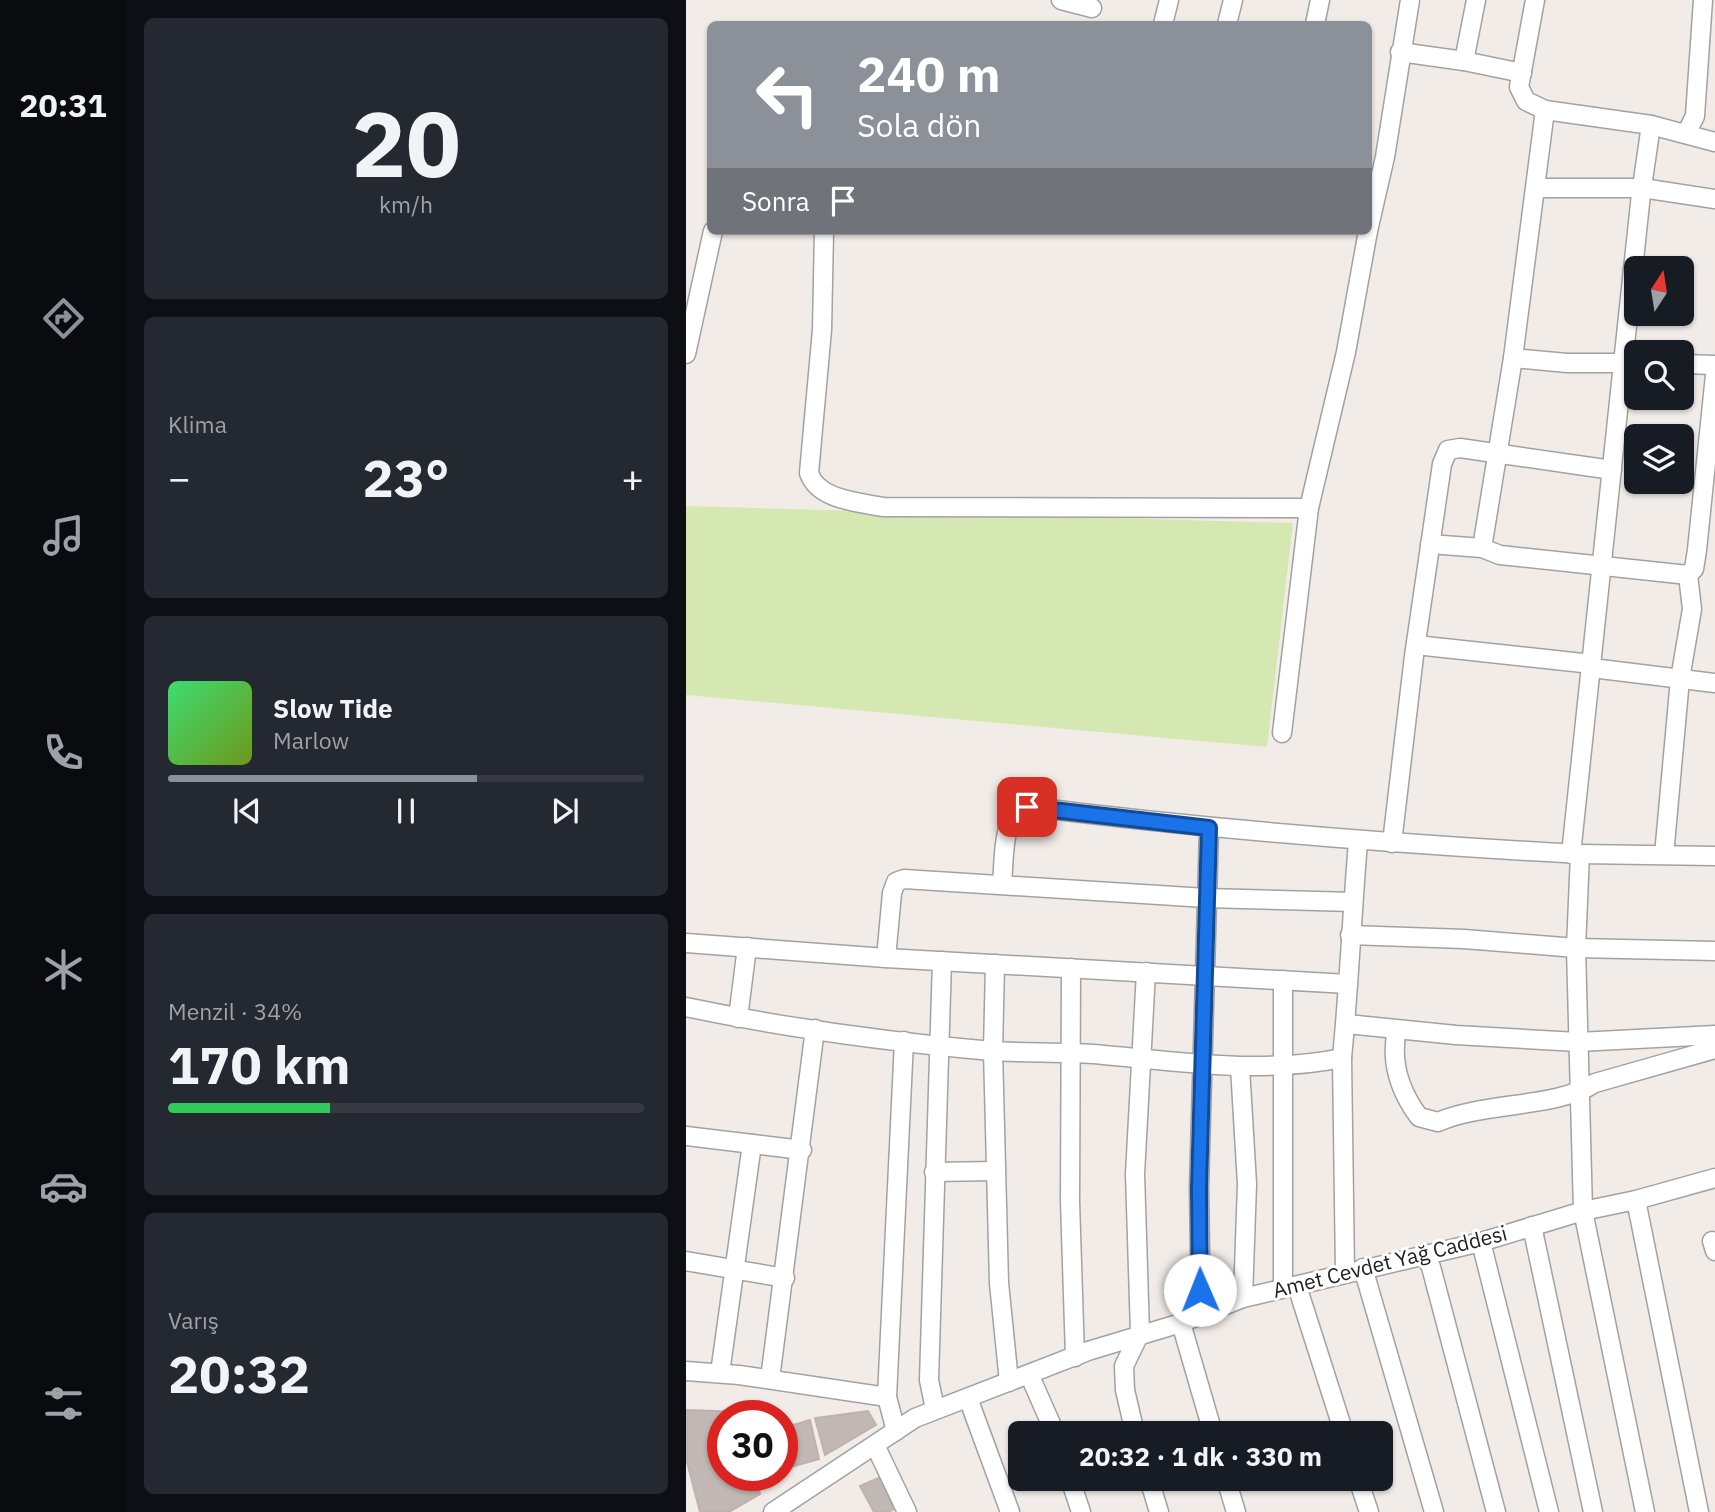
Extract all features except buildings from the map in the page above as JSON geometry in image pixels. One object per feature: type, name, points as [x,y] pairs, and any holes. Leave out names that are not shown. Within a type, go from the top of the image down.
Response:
[{"type":"street","points":[[1061,0],[1091,11]]},
{"type":"street","points":[[1164,21],[1169,0]]},
{"type":"street","points":[[1228,21],[1233,0]]},
{"type":"street","points":[[1316,21],[1320,0]]},
{"type":"street","points":[[1372,197],[1377,155],[1410,0]]},
{"type":"street","points":[[1464,61],[1476,0]]},
{"type":"street","points":[[1535,0],[1520,87],[1526,101],[1545,110],[1651,125],[1715,142]]},
{"type":"street","points":[[1686,134],[1695,116],[1703,0]]},
{"type":"street","points":[[1400,52],[1522,73]]},
{"type":"street","points":[[1482,548],[1513,358],[1545,110]]},
{"type":"street","points":[[1632,340],[1642,188],[1651,125]]},
{"type":"street","points":[[1537,188],[1642,188],[1715,199]]},
{"type":"street","points":[[686,354],[712,235]]},
{"type":"street","points":[[824,235],[822,330],[808,473],[812,483],[820,491],[883,507],[1308,508]]},
{"type":"street","points":[[1282,733],[1308,508],[1346,352],[1367,235]]},
{"type":"street","points":[[1513,358],[1567,363],[1624,363]]},
{"type":"street","points":[[1694,364],[1715,365]]},
{"type":"street","points":[[1688,575],[1694,569],[1697,550],[1715,375]]},
{"type":"street","points":[[1624,399],[1612,470],[1592,666],[1576,854],[1576,948],[1583,1211],[1645,1512]]},
{"type":"street","points":[[1392,844],[1430,544],[1442,464],[1448,450],[1460,448],[1612,470]]},
{"type":"street","points":[[1430,544],[1482,548],[1500,555],[1688,575]]},
{"type":"street","points":[[1664,855],[1679,679],[1692,609],[1688,575]]},
{"type":"street","points":[[1416,645],[1715,683]]},
{"type":"street","points":[[1002,882],[1010,821],[1017,811],[1027,807],[1358,842],[1576,854],[1715,856]]},
{"type":"street","points":[[1201,1315],[1199,1188],[1209,828]]},
{"type":"street","points":[[1345,1272],[1342,1058],[1347,1024],[1350,935],[1358,842]]},
{"type":"street","points":[[886,958],[892,893],[896,882],[904,878],[1002,882],[1206,898],[1353,902]]},
{"type":"street","points":[[1350,935],[1464,939],[1576,948],[1715,951]]},
{"type":"street","points":[[686,943],[886,958],[1348,984]]},
{"type":"street","points":[[738,1018],[747,947]]},
{"type":"street","points":[[935,1409],[929,1380],[942,961]]},
{"type":"street","points":[[995,964],[993,1051],[999,1283],[1009,1382]]},
{"type":"street","points":[[1071,968],[1069,1052],[1075,1356]]},
{"type":"street","points":[[1132,1421],[1125,1390],[1124,1366],[1140,1333],[1135,1174],[1146,972]]},
{"type":"street","points":[[1283,980],[1282,1066],[1290,1287],[1340,1421]]},
{"type":"street","points":[[686,1007],[738,1018],[993,1051],[1069,1052],[1240,1067],[1282,1066],[1342,1058]]},
{"type":"street","points":[[1347,1024],[1578,1042],[1715,1035]]},
{"type":"street","points":[[770,1379],[802,1150],[815,1029]]},
{"type":"street","points":[[1397,1030],[1393,1056],[1398,1079],[1413,1108],[1427,1121],[1438,1122],[1454,1115],[1511,1103],[1579,1093],[1595,1083],[1715,1049]]},
{"type":"street","points":[[896,1431],[887,1397],[904,1041]]},
{"type":"street","points":[[1240,1067],[1247,1184],[1243,1298]]},
{"type":"street","points":[[686,1136],[802,1150]]},
{"type":"street","points":[[720,1373],[752,1144]]},
{"type":"street","points":[[934,1172],[996,1171]]},
{"type":"street","name":"Amet Cevdet Yağ Caddesi","points":[[773,1512],[797,1505],[875,1445],[935,1409],[1075,1356],[1140,1333],[1181,1323],[1243,1298],[1423,1253],[1481,1242],[1583,1211],[1636,1200],[1715,1178]]},
{"type":"street","points":[[1636,1200],[1699,1512]]},
{"type":"street","points":[[1532,1226],[1593,1512]]},
{"type":"street","points":[[1481,1242],[1549,1512]]},
{"type":"street","points":[[1423,1253],[1431,1267],[1496,1512]]},
{"type":"street","points":[[686,1261],[785,1278]]},
{"type":"street","points":[[1363,1268],[1434,1512]]},
{"type":"street","points":[[1181,1323],[1210,1421]]},
{"type":"street","points":[[686,1371],[770,1379],[887,1397]]},
{"type":"street","points":[[1029,1374],[1050,1421]]},
{"type":"street","points":[[968,1398],[1010,1512]]},
{"type":"street","points":[[875,1445],[907,1512]]},
{"type":"street","points":[[1074,1491],[1081,1512]]},
{"type":"street","points":[[1153,1491],[1159,1512]]},
{"type":"street","points":[[1230,1491],[1236,1512]]},
{"type":"street","points":[[1362,1491],[1369,1512]]},
{"type":"green space","points":[[686,506],[1293,523],[1267,747],[686,695]]},
{"type":"route","points":[[1027,807],[1209,828],[1199,1188],[1200,1290]]}]
